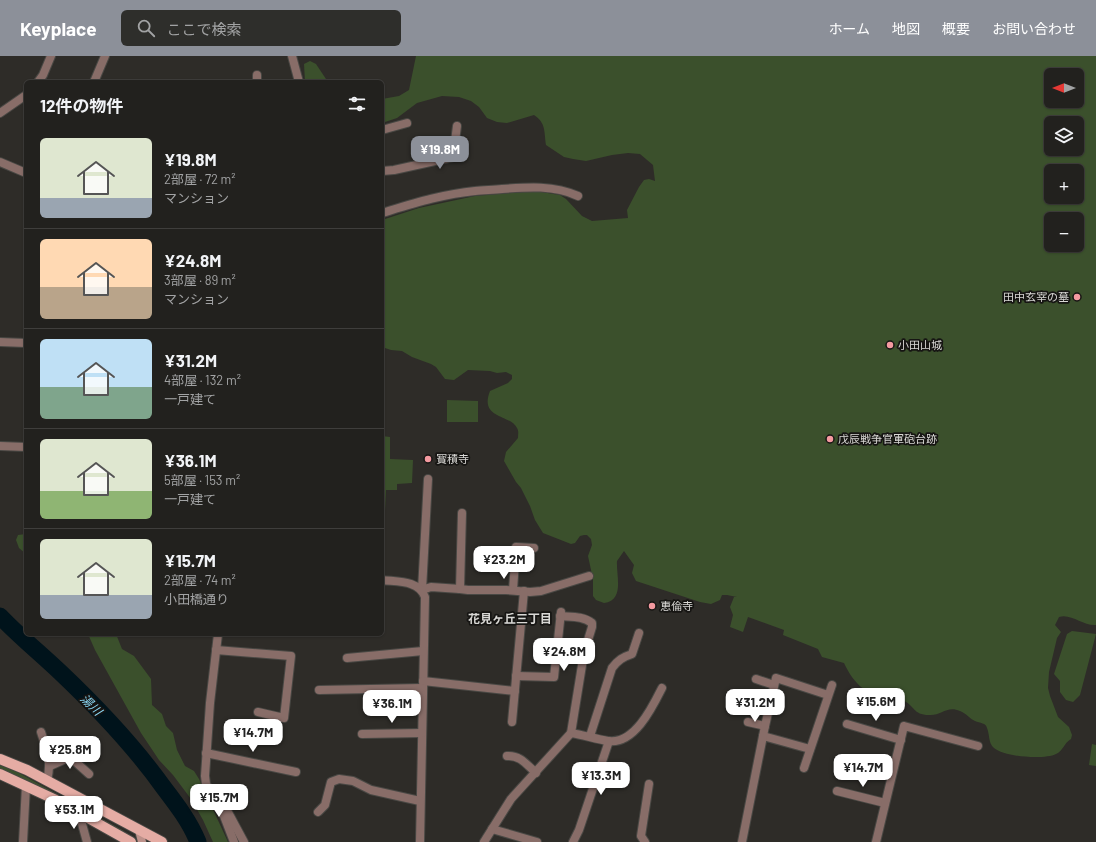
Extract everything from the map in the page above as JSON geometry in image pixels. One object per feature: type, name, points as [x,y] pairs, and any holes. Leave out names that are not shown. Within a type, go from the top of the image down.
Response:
[{"type":"main road","points":[[0,760],[27,770],[161,841]]},
{"type":"main road","points":[[0,774],[79,813],[131,842]]},
{"type":"street","points":[[39,80],[51,56]]},
{"type":"street","points":[[95,80],[105,56]]},
{"type":"street","points":[[292,56],[298,80]]},
{"type":"street","points":[[0,113],[22,102]]},
{"type":"street","points":[[384,129],[407,123]]},
{"type":"street","points":[[384,171],[453,157],[457,126]]},
{"type":"street","points":[[0,162],[24,173]]},
{"type":"street","points":[[384,212],[432,199],[474,191],[536,187],[568,192],[578,196]]},
{"type":"street","points":[[0,342],[24,343]]},
{"type":"street","points":[[0,446],[24,447]]},
{"type":"street","points":[[420,842],[422,685],[425,597],[422,590],[428,479]]},
{"type":"street","points":[[460,589],[462,513]]},
{"type":"street","points":[[513,590],[516,547],[534,548]]},
{"type":"street","points":[[384,580],[410,584],[422,590],[431,587],[468,590],[541,591],[589,576]]},
{"type":"street","points":[[512,722],[524,591]]},
{"type":"street","points":[[484,842],[511,799],[571,733],[584,653],[592,628],[592,623],[587,619],[560,614],[554,677],[516,676]]},
{"type":"street","points":[[590,736],[612,668],[620,659],[632,654],[639,633]]},
{"type":"street","points":[[218,636],[206,753],[205,778],[206,784],[224,816],[234,842]]},
{"type":"street","points":[[216,650],[291,656],[284,718],[258,712]]},
{"type":"street","points":[[347,658],[423,651]]},
{"type":"street","points":[[742,842],[776,678],[828,695]]},
{"type":"street","points":[[756,679],[774,685]]},
{"type":"street","points":[[320,690],[422,685],[515,691]]},
{"type":"street","points":[[804,768],[832,685]]},
{"type":"street","points":[[571,733],[609,741],[621,740],[632,734],[654,703],[662,688]]},
{"type":"street","points":[[748,722],[765,726]]},
{"type":"street","points":[[847,724],[900,740]]},
{"type":"street","points":[[876,842],[904,726],[978,746]]},
{"type":"street","points":[[41,732],[50,758],[47,781]]},
{"type":"street","points":[[362,734],[422,733]]},
{"type":"street","points":[[763,736],[810,749]]},
{"type":"street","points":[[573,842],[579,830],[609,741]]},
{"type":"street","points":[[206,753],[296,772]]},
{"type":"street","points":[[507,756],[520,758],[536,772]]},
{"type":"street","points":[[50,766],[70,757],[89,774]]},
{"type":"street","points":[[205,778],[209,778],[244,842]]},
{"type":"street","points":[[318,812],[324,805],[332,782],[340,779],[353,781],[371,790],[420,801]]},
{"type":"street","points":[[645,842],[641,836],[650,784]]},
{"type":"street","points":[[23,842],[26,786]]},
{"type":"street","points":[[837,792],[885,803]]},
{"type":"street","points":[[79,813],[87,842]]},
{"type":"street","points":[[492,829],[537,842]]},
{"type":"street","points":[[139,830],[142,842]]},
{"type":"green space","points":[[416,56],[1096,56],[1096,625],[1086,624],[1064,616],[1059,617],[1055,625],[1061,632],[1057,638],[1049,672],[1048,688],[1058,717],[1069,727],[1072,735],[1071,739],[1060,751],[1056,754],[1043,757],[1024,757],[1006,754],[992,746],[985,725],[973,720],[962,712],[951,709],[933,715],[924,715],[917,712],[902,700],[871,694],[855,681],[844,663],[822,657],[818,649],[783,635],[784,630],[748,617],[743,632],[730,627],[733,615],[730,607],[734,597],[737,597],[722,595],[720,600],[711,604],[700,602],[636,581],[632,573],[634,565],[624,551],[617,561],[618,586],[615,597],[611,601],[604,603],[596,600],[593,596],[593,579],[588,556],[592,545],[591,539],[587,535],[580,536],[575,543],[571,544],[543,533],[535,520],[521,488],[504,461],[506,452],[518,438],[518,430],[508,420],[492,411],[489,407],[488,400],[490,391],[508,383],[512,379],[512,375],[506,372],[497,373],[490,371],[468,370],[454,380],[445,379],[436,367],[431,364],[412,357],[402,351],[384,348],[384,219],[419,208],[475,196],[535,191],[560,195],[566,199],[582,216],[592,221],[628,218],[627,210],[644,180],[649,179],[655,181],[653,165],[640,154],[628,153],[612,155],[586,161],[564,157],[546,145],[543,124],[534,115],[507,123],[497,122],[487,118],[479,107],[471,101],[459,97],[442,96],[417,103],[397,118],[384,122],[384,99],[399,96],[409,90]]},
{"type":"green space","points":[[310,61],[316,64],[327,80],[305,80],[304,64]]},
{"type":"green space","points":[[447,400],[478,401],[478,422],[447,422]]},
{"type":"green space","points":[[384,436],[390,437],[390,459],[413,460],[412,483],[397,484],[397,490],[386,490],[384,532]]},
{"type":"green space","points":[[24,534],[24,552],[19,548],[16,540],[18,535]]},
{"type":"green space","points":[[1072,631],[1096,634],[1080,695],[1073,702],[1066,700],[1060,692],[1060,681],[1054,674],[1067,634]]},
{"type":"green space","points":[[89,636],[117,636],[122,649],[134,656],[151,679],[152,705],[162,714],[166,726],[173,733],[177,750],[185,766],[194,771],[199,779],[228,842],[213,842],[191,799],[173,775],[159,760],[141,733],[95,650]]},
{"type":"green space","points":[[1092,744],[1096,745],[1096,766],[1089,765]]},
{"type":"green space","points":[[0,765],[19,773],[124,831],[123,832],[0,770]]},
{"type":"waterway","name":"湯川","points":[[0,616],[102,713],[128,742],[178,807],[198,842]]},
{"type":"place","name":"田中玄宰の墓","points":[[1077,297]]},
{"type":"place","name":"小田山城","points":[[890,345]]},
{"type":"place","name":"戊辰戦争官軍砲台跡","points":[[830,439]]},
{"type":"place","name":"寳積寺","points":[[428,459]]},
{"type":"place","name":"恵倫寺","points":[[652,606]]},
{"type":"district","name":"花見ヶ丘三丁目","points":[[510,619]]}]
